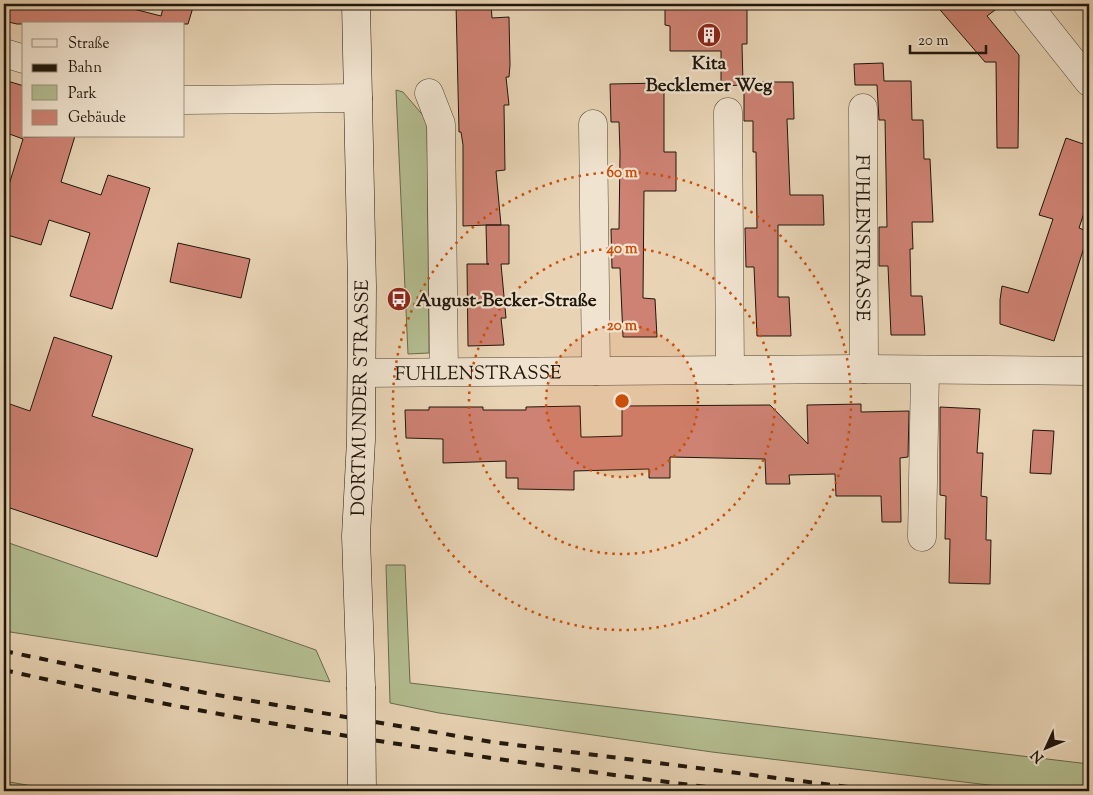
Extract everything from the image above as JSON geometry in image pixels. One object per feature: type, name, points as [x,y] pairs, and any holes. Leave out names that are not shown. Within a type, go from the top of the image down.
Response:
[{"type":"street","name":"DORTMUNDER STRASSE","points":[[356,4],[362,286],[362,373],[356,536],[362,791]]},
{"type":"street","points":[[1027,4],[1089,82]]},
{"type":"street","points":[[4,53],[22,58]]},
{"type":"street","points":[[429,93],[441,124],[444,372]]},
{"type":"street","points":[[185,100],[358,98]]},
{"type":"street","name":"FUHLENSTRASSE","points":[[863,108],[864,369]]},
{"type":"street","points":[[728,112],[730,370]]},
{"type":"street","points":[[593,124],[596,371]]},
{"type":"street","name":"FUHLENSTRASSE","points":[[362,373],[864,369],[1089,371]]},
{"type":"street","points":[[922,536],[925,370]]},
{"type":"green space","points":[[396,90],[403,92],[427,120],[429,353],[408,354]]},
{"type":"green space","points":[[9,543],[316,650],[330,682],[4,631],[4,560]]},
{"type":"green space","points":[[386,565],[405,565],[410,683],[1089,764],[1089,791],[1039,791],[712,752],[439,713],[390,703]]},
{"type":"green space","points":[[4,781],[61,791],[4,791]]},
{"type":"building","points":[[4,4],[114,4],[161,16],[164,4],[194,4],[188,24],[185,24],[185,22],[22,22],[22,24],[17,24],[4,21]]},
{"type":"building","points":[[456,4],[491,4],[492,18],[509,17],[510,65],[509,77],[506,77],[509,105],[504,105],[505,170],[496,171],[501,225],[509,225],[509,264],[501,264],[506,318],[501,318],[504,345],[468,346],[467,264],[487,264],[486,225],[463,226],[463,145],[461,132],[459,132]]},
{"type":"building","name":"Kita Becklemer Weg","points":[[665,4],[724,4],[725,9],[747,9],[747,44],[742,44],[743,85],[721,86],[721,51],[670,51],[670,26],[665,25]]},
{"type":"building","points":[[935,4],[1003,4],[987,16],[1019,55],[1018,148],[997,148],[996,62],[985,62]]},
{"type":"building","points":[[883,63],[884,81],[911,81],[912,120],[923,120],[924,159],[930,159],[933,222],[912,222],[913,249],[910,249],[911,296],[922,296],[925,335],[891,335],[888,266],[879,266],[879,227],[887,227],[885,120],[879,120],[877,85],[855,85],[854,64]]},
{"type":"building","points":[[4,80],[22,85],[22,138],[74,138],[61,182],[101,195],[108,175],[150,188],[112,309],[70,296],[90,233],[49,220],[41,245],[4,234],[4,201],[23,139],[4,132]]},
{"type":"building","points":[[744,82],[793,82],[794,119],[787,119],[790,195],[823,195],[824,225],[778,225],[778,297],[789,297],[791,336],[757,336],[754,267],[746,267],[745,228],[757,228],[756,152],[753,152],[753,121],[744,121]]},
{"type":"building","points":[[664,83],[664,152],[676,152],[676,191],[644,191],[643,298],[655,299],[657,337],[623,337],[620,268],[612,268],[611,229],[619,229],[620,153],[619,122],[611,122],[610,84]]},
{"type":"building","points":[[1066,138],[1089,146],[1089,198],[1079,228],[1089,232],[1054,341],[1000,324],[1000,300],[1002,286],[1028,293],[1053,219],[1039,215]]},
{"type":"building","points":[[178,243],[250,259],[241,298],[170,282]]},
{"type":"building","points":[[54,337],[112,356],[92,416],[193,449],[157,557],[4,506],[4,402],[30,411]]},
{"type":"building","points":[[861,404],[861,412],[909,411],[908,457],[900,458],[901,522],[882,522],[881,496],[836,496],[835,474],[789,475],[790,484],[766,484],[765,459],[670,457],[670,478],[649,478],[649,469],[574,471],[574,490],[518,489],[518,478],[506,478],[506,461],[443,463],[443,439],[406,438],[405,410],[429,410],[429,407],[483,407],[483,410],[526,410],[526,407],[580,406],[581,437],[589,437],[622,436],[622,406],[770,405],[808,444],[807,405]]},
{"type":"building","points":[[940,407],[980,409],[977,453],[983,453],[981,496],[987,497],[986,540],[991,540],[990,584],[949,583],[950,539],[945,539],[946,496],[940,495]]},
{"type":"building","points":[[1033,430],[1054,431],[1051,474],[1030,473]]},
{"type":"railway","points":[[4,651],[206,693],[492,742],[880,791]]},
{"type":"railway","points":[[4,670],[186,708],[370,740],[738,791]]},
{"type":"place","name":"Kita Becklemer Weg","points":[[709,35]]},
{"type":"place","name":"August-Becker-Straße","points":[[399,299]]}]
